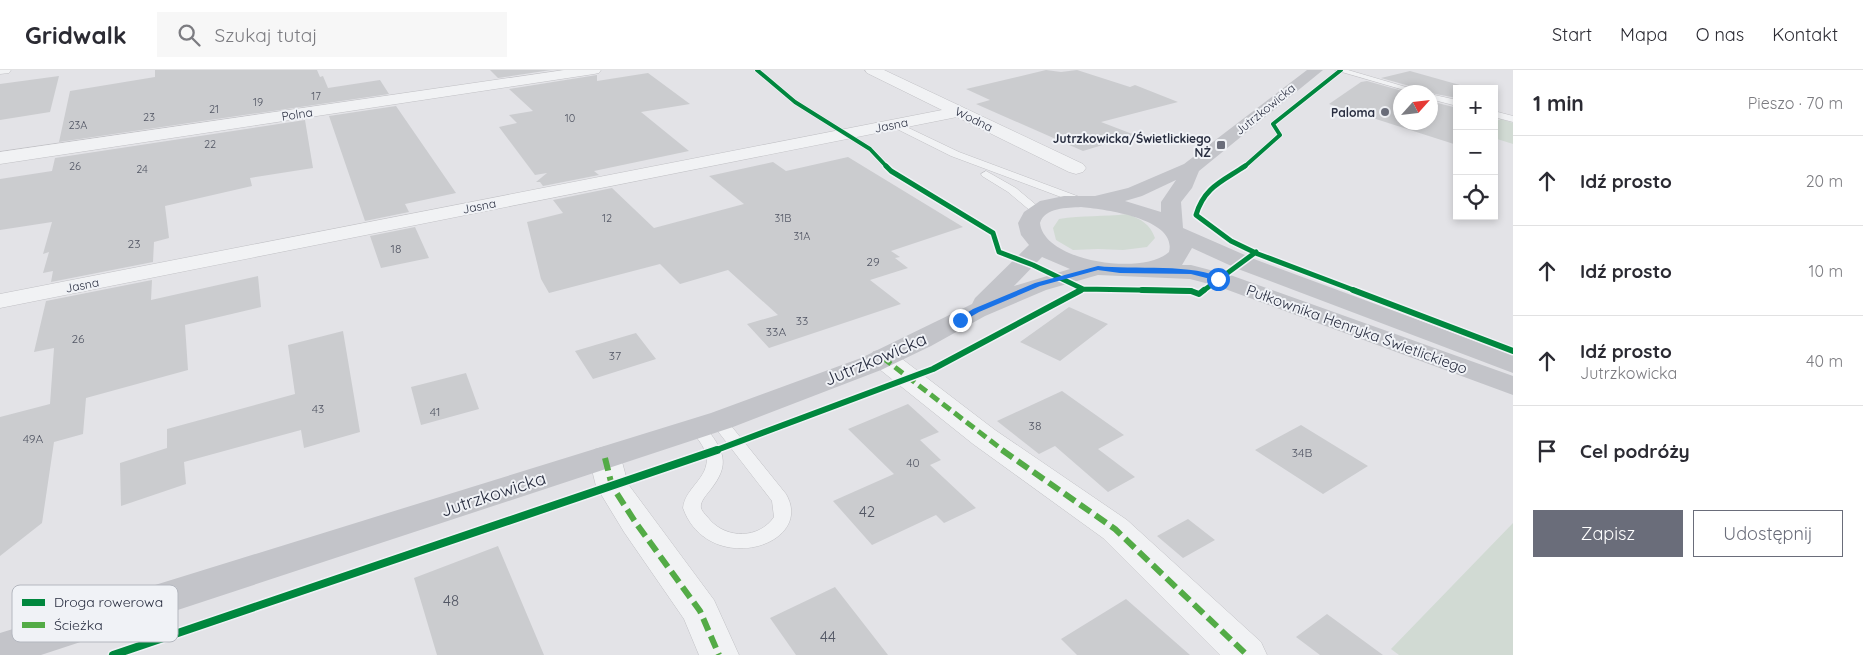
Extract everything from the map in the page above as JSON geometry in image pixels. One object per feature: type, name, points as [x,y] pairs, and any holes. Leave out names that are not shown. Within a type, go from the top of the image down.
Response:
[{"type":"main road","name":"Jutrzkowicka","points":[[1087,201],[1135,192],[1164,178],[1192,168],[1316,70]]},
{"type":"main road","name":"Jutrzkowicka","points":[[1140,271],[1160,267],[1174,260],[1180,252],[1180,241],[1172,231],[1171,202],[1182,188],[1192,168]]},
{"type":"main road","points":[[1087,201],[1048,206],[1037,211],[1030,218],[1028,226],[1032,236],[1041,245],[1062,257],[1098,268]]},
{"type":"main road","name":"Pułkownika Henryka Świetlickiego","points":[[1087,201],[1139,211],[1158,220],[1172,231],[1246,264],[1513,365]]},
{"type":"main road","name":"Jutrzkowicka","points":[[976,311],[1041,245]]},
{"type":"main road","name":"Jutrzkowicka","points":[[178,594],[708,425],[883,358],[922,340],[976,311],[1051,280],[1098,268]]},
{"type":"main road","name":"Pułkownika Henryka Świetlickiego","points":[[1098,268],[1191,272],[1224,281],[1513,386]]},
{"type":"main road","name":"Jutrzkowicka","points":[[0,651],[28,642]]},
{"type":"street","name":"Polna","points":[[0,158],[594,70]]},
{"type":"street","name":"Wodna","points":[[872,70],[1076,168]]},
{"type":"street","name":"Jasna","points":[[0,301],[958,112]]},
{"type":"street","points":[[883,358],[984,437],[1115,529],[1247,655]]},
{"type":"street","points":[[605,458],[612,486],[636,524],[700,611],[720,655]]},
{"type":"lane","points":[[1339,70],[1393,85]]},
{"type":"lane","points":[[1438,98],[1453,102]]},
{"type":"lane","points":[[1498,115],[1513,119]]},
{"type":"lane","points":[[894,124],[956,154],[1087,201]]},
{"type":"lane","points":[[956,154],[1012,190],[1037,211]]},
{"type":"lane","points":[[708,425],[780,499],[785,510],[783,519],[774,529],[750,540],[734,542],[720,540],[706,530],[692,510],[692,502],[709,482],[714,471],[716,459],[708,425]]},
{"type":"shaded area","points":[[1501,119],[1513,123],[1513,144],[1498,139],[1498,120]]},
{"type":"shaded area","points":[[1127,214],[1141,220],[1150,229],[1155,238],[1147,247],[1123,250],[1073,250],[1056,240],[1053,228],[1059,219]]},
{"type":"shaded area","points":[[1513,523],[1513,655],[1399,655],[1391,649]]},
{"type":"building","points":[[155,70],[317,70],[320,77],[323,76],[328,88],[380,80],[389,94],[59,142],[70,91],[155,77]]},
{"type":"building","points":[[490,70],[551,70],[498,78]]},
{"type":"building","points":[[1046,70],[1061,72],[1077,70],[1130,87],[1135,85],[1178,102],[1101,122],[1135,135],[1083,151],[976,104],[990,100],[966,89]]},
{"type":"building","points":[[1410,71],[1460,85],[1453,85],[1453,97],[1438,94],[1438,85],[1406,85],[1381,78]]},
{"type":"building","points":[[648,73],[690,104],[641,112],[689,151],[594,171],[599,175],[543,186],[540,182],[536,182],[547,173],[535,175],[499,127],[517,123],[509,115],[533,111],[509,89],[597,75],[597,81]]},
{"type":"building","points":[[59,76],[50,112],[0,120],[0,84]]},
{"type":"building","points":[[1367,81],[1393,88],[1393,124],[1329,104],[1361,82]]},
{"type":"building","points":[[1438,103],[1453,107],[1453,144],[1410,130],[1438,130]]},
{"type":"building","points":[[396,106],[456,193],[405,204],[409,212],[365,221],[329,116]]},
{"type":"building","points":[[305,120],[313,168],[250,178],[252,186],[165,206],[169,238],[154,242],[153,262],[51,282],[53,271],[43,273],[49,252],[43,254],[52,222],[0,230],[0,179],[52,171],[55,158]]},
{"type":"building","points":[[848,157],[963,227],[891,251],[900,257],[895,258],[908,268],[870,280],[901,304],[769,348],[747,324],[778,315],[728,270],[680,284],[660,264],[549,293],[541,279],[527,222],[563,213],[553,200],[612,188],[654,228],[744,204],[709,176],[773,162],[786,171]]},
{"type":"building","points":[[415,227],[429,258],[381,268],[370,236]]},
{"type":"building","points":[[258,276],[261,307],[185,325],[188,370],[86,398],[83,434],[54,442],[42,523],[0,556],[0,417],[50,404],[54,348],[34,352],[46,301],[152,280],[151,300]]},
{"type":"building","points":[[1069,307],[1108,324],[1060,361],[1020,342]]},
{"type":"building","points":[[343,331],[360,432],[304,448],[301,430],[184,462],[186,484],[121,506],[120,463],[167,448],[167,429],[295,394],[288,345]]},
{"type":"building","points":[[636,333],[656,359],[593,379],[575,351]]},
{"type":"building","points":[[466,373],[479,409],[421,425],[411,387]]},
{"type":"building","points":[[1062,391],[1124,435],[1098,449],[1135,477],[1108,492],[1055,446],[1039,454],[997,421]]},
{"type":"building","points":[[908,404],[939,432],[920,440],[941,460],[930,465],[976,508],[944,523],[936,515],[872,545],[833,501],[894,474],[848,429]]},
{"type":"building","points":[[1301,425],[1368,466],[1323,494],[1255,450]]},
{"type":"building","points":[[1188,519],[1215,540],[1183,558],[1157,536]]},
{"type":"building","points":[[498,546],[544,655],[437,655],[414,578]]},
{"type":"building","points":[[835,587],[888,655],[796,655],[770,618]]},
{"type":"building","points":[[1126,599],[1190,655],[1077,655],[1061,639]]},
{"type":"building","points":[[1327,614],[1383,655],[1320,655],[1296,637]]},
{"type":"marked path","points":[[883,358],[984,437],[1115,529],[1247,655]]},
{"type":"marked path","points":[[605,458],[612,486],[636,523],[700,611],[719,655]]},
{"type":"cycle path","points":[[757,70],[795,102],[870,149],[891,171],[993,233],[999,252],[1033,265],[1083,289]]},
{"type":"cycle path","points":[[1341,70],[1273,124],[1280,135],[1251,162],[1210,190],[1204,196],[1196,215],[1231,241],[1258,254],[1513,351]]},
{"type":"cycle path","points":[[178,633],[694,458],[875,392],[933,369],[1083,289],[1191,291],[1199,294],[1256,252]]},
{"type":"cycle path","points":[[113,655],[151,642]]},
{"type":"place","name":"Paloma","points":[[1385,112]]},
{"type":"place","name":"Jutrzkowicka/Świetlickiego NŻ","points":[[1221,145]]},
{"type":"route","points":[[960,320],[976,311],[1037,285],[1098,268],[1120,271],[1191,272],[1218,279]]}]
